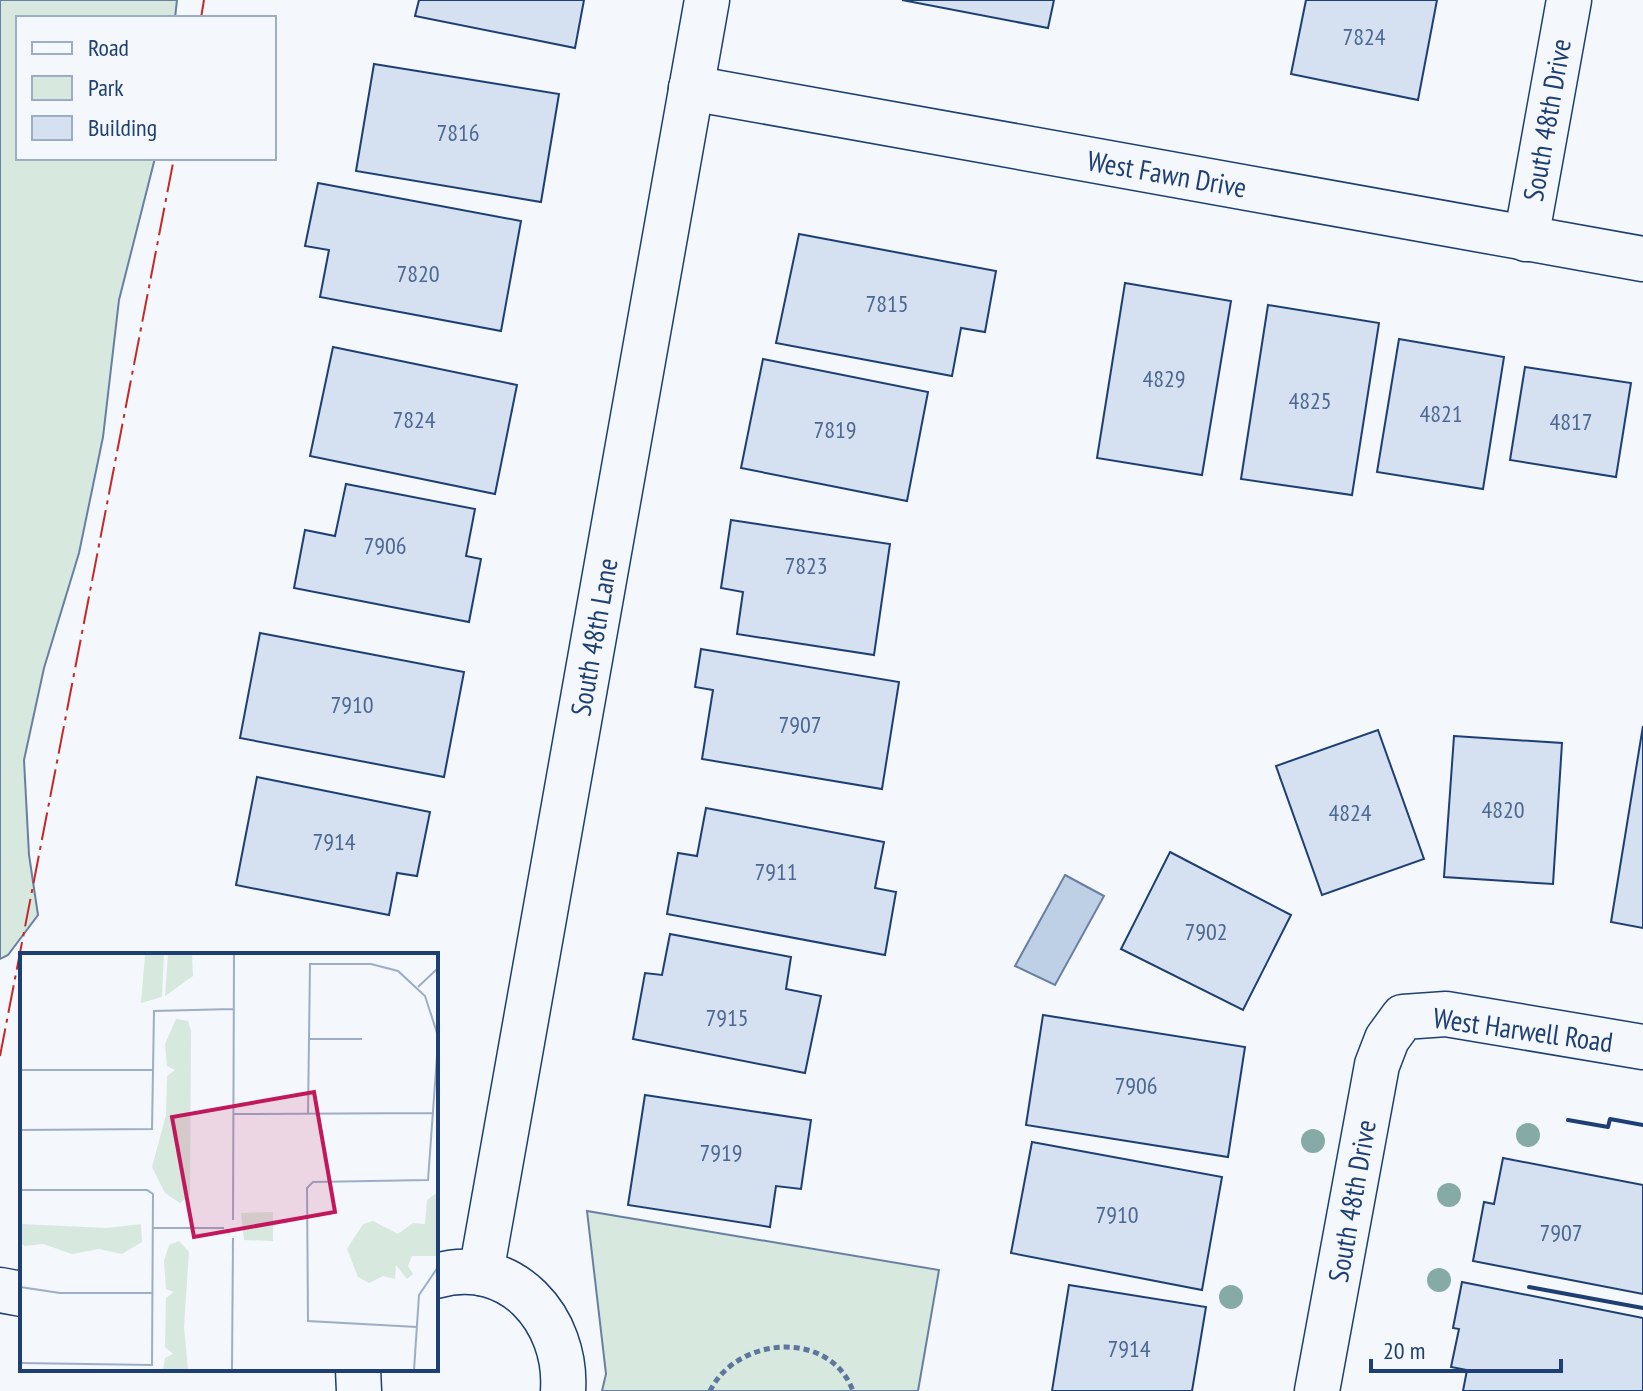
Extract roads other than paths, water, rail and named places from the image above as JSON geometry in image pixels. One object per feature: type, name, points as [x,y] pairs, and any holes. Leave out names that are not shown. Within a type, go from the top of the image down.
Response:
[{"type":"street","name":"South 48th Lane","points":[[481,1273],[707,0]]},
{"type":"street","name":"South 48th Drive","points":[[1526,239],[1569,0]]},
{"type":"street","name":"West Fawn Drive","points":[[691,88],[1643,259]]},
{"type":"street","name":"West Harwell Road","points":[[1403,1017],[1446,1014],[1643,1047]]},
{"type":"street","name":"South 48th Drive","points":[[1317,1391],[1377,1065],[1387,1039],[1403,1017]]},
{"type":"street","points":[[438,1275],[448,1272],[481,1273],[506,1282],[529,1297],[547,1316],[559,1340],[565,1367],[563,1391]]},
{"type":"street","points":[[0,1290],[20,1294]]},
{"type":"street","points":[[358,1371],[359,1391]]},
{"type":"water","points":[[1065,875],[1104,896],[1055,985],[1015,966]]}]
